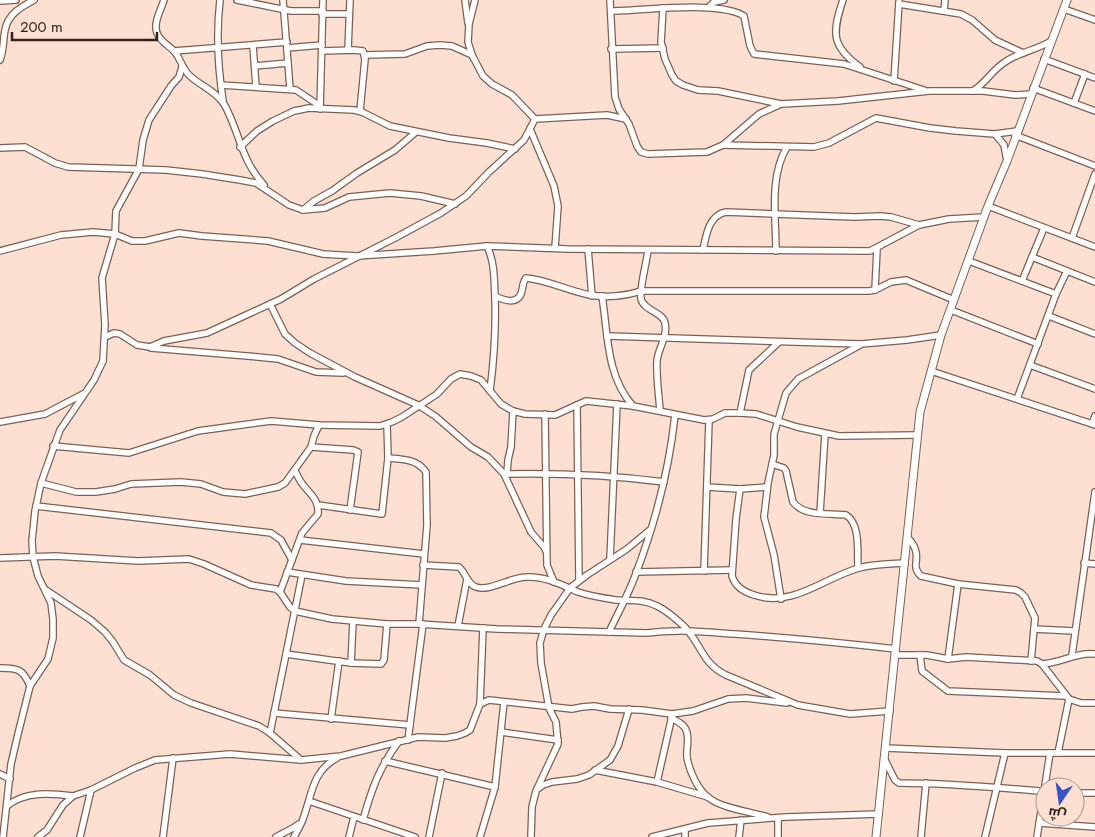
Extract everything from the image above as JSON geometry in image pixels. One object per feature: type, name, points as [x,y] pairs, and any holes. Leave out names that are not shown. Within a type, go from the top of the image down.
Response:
[{"type":"street","points":[[0,1],[16,0]]},
{"type":"street","points":[[0,60],[5,30],[12,14],[34,0]]},
{"type":"street","points":[[3,837],[11,764],[30,686],[48,659],[53,638],[51,603],[38,576],[32,541],[41,482],[60,430],[99,371],[103,361],[105,337],[102,278],[115,234],[115,219],[118,205],[139,169],[143,140],[149,120],[179,77],[182,67],[180,59],[157,32],[156,26],[164,0]]},
{"type":"street","points":[[220,0],[217,22],[220,85],[223,104],[247,163],[269,191]]},
{"type":"street","points":[[237,0],[284,10],[349,14]]},
{"type":"street","points":[[283,0],[290,89]]},
{"type":"street","points":[[320,107],[323,0]]},
{"type":"street","points":[[348,50],[350,0]]},
{"type":"street","points":[[465,0],[469,24]]},
{"type":"street","points":[[475,0],[469,24],[468,42],[472,55],[483,76],[492,84],[512,95],[535,119],[607,115],[626,119]]},
{"type":"street","points":[[610,0],[611,50],[615,97],[640,152],[648,154],[700,152],[723,146],[814,147],[829,142],[876,118],[930,128],[996,134],[1016,133],[1095,166]]},
{"type":"street","points":[[710,6],[724,0]]},
{"type":"street","points":[[843,0],[837,21],[837,44],[851,60],[865,70]]},
{"type":"street","points":[[944,11],[945,0]]},
{"type":"street","points":[[876,837],[920,412],[941,334],[1067,0]]},
{"type":"street","points":[[894,81],[899,2],[927,10],[961,14],[972,20],[995,40],[1023,53]]},
{"type":"street","points":[[611,11],[710,6],[732,9],[744,16],[750,46],[754,54],[844,64],[929,91]]},
{"type":"street","points":[[663,8],[661,42],[672,75],[676,81],[698,90],[718,91],[781,104],[838,101],[929,91],[974,91],[1015,95],[1032,91],[1095,110]]},
{"type":"street","points":[[1064,9],[1095,20]]},
{"type":"street","points":[[974,91],[981,86],[998,66],[1015,56],[1041,47],[1051,41]]},
{"type":"street","points":[[174,51],[218,47],[287,45],[362,50],[365,55],[360,112]]},
{"type":"street","points":[[365,55],[405,54],[427,46],[440,45],[452,46],[472,55]]},
{"type":"street","points":[[253,46],[256,87]]},
{"type":"street","points":[[611,50],[663,48]]},
{"type":"street","points":[[1044,59],[1095,78]]},
{"type":"street","points":[[255,66],[288,63]]},
{"type":"street","points":[[182,67],[194,79],[215,93],[223,104]]},
{"type":"street","points":[[1074,103],[1085,74]]},
{"type":"street","points":[[220,85],[290,89],[299,92],[320,107]]},
{"type":"street","points":[[723,146],[760,114],[781,104]]},
{"type":"street","points":[[240,147],[257,132],[294,111],[320,107],[360,112],[390,126],[416,132],[515,149]]},
{"type":"street","points":[[150,347],[164,341],[207,333],[270,304],[455,204],[466,196],[524,140],[535,119]]},
{"type":"street","points":[[530,130],[554,186],[558,206],[555,248]]},
{"type":"street","points":[[303,210],[314,201],[395,150],[416,132]]},
{"type":"street","points":[[996,134],[1004,145],[1007,161]]},
{"type":"street","points":[[0,148],[25,147],[68,168],[139,169],[202,174],[256,183],[289,205],[303,210],[325,208],[349,197],[390,193],[421,196],[455,204]]},
{"type":"street","points":[[776,252],[776,178],[778,164],[787,147]]},
{"type":"street","points":[[1072,238],[1095,174]]},
{"type":"street","points":[[988,206],[1095,247]]},
{"type":"street","points":[[704,250],[713,219],[720,213],[726,212],[886,217],[919,225]]},
{"type":"street","points":[[0,251],[61,235],[94,232],[115,234],[132,241],[179,232],[202,236],[268,241],[323,254],[357,256],[487,246],[776,252],[870,251],[877,249],[919,225],[949,219],[984,216]]},
{"type":"street","points":[[1022,281],[1044,228]]},
{"type":"street","points":[[487,246],[494,266],[495,296],[495,345],[490,391]]},
{"type":"street","points":[[588,249],[592,296]]},
{"type":"street","points":[[875,290],[877,249]]},
{"type":"street","points":[[648,250],[641,299],[645,306],[664,320],[664,337],[657,359],[660,411]]},
{"type":"street","points":[[1032,257],[1095,282]]},
{"type":"street","points":[[969,261],[1056,294]]},
{"type":"street","points":[[1017,399],[1056,294],[1067,271]]},
{"type":"street","points":[[495,296],[507,301],[515,299],[521,294],[526,278],[592,296],[624,295],[641,291],[869,291],[891,282],[906,280],[954,300]]},
{"type":"street","points":[[602,296],[607,320],[608,347],[620,389],[633,406]]},
{"type":"street","points":[[270,304],[285,334],[310,354],[418,405],[506,474],[531,532],[546,551]]},
{"type":"street","points":[[951,310],[1038,344]]},
{"type":"street","points":[[1049,316],[1095,334]]},
{"type":"street","points":[[105,337],[114,333],[120,334],[137,345],[278,359],[316,372],[338,371],[350,374]]},
{"type":"street","points":[[607,336],[862,344],[907,340],[941,334]]},
{"type":"street","points":[[740,413],[750,370],[778,342]]},
{"type":"street","points":[[781,599],[774,555],[764,517],[767,487],[772,464],[774,434],[786,393],[798,379],[862,344]]},
{"type":"street","points":[[1030,365],[1095,389]]},
{"type":"street","points":[[931,371],[1094,424],[1095,416]]},
{"type":"street","points":[[53,446],[129,453],[198,431],[271,421],[319,425],[380,426],[402,417],[437,394],[451,379],[460,374],[481,380],[501,404],[513,411],[555,415],[586,401],[633,406],[709,420],[725,414],[756,414],[778,422],[825,434],[858,436],[917,435]]},
{"type":"street","points":[[0,422],[45,414],[84,393]]},
{"type":"street","points":[[610,560],[617,404]]},
{"type":"street","points":[[577,405],[578,580]]},
{"type":"street","points":[[506,474],[512,447],[513,411]]},
{"type":"street","points":[[546,414],[546,551],[547,565],[554,582]]},
{"type":"street","points":[[609,632],[636,572],[651,529],[671,450],[675,415]]},
{"type":"street","points":[[704,571],[709,420]]},
{"type":"street","points":[[318,504],[382,514],[388,458],[387,424]]},
{"type":"street","points":[[41,482],[76,492],[96,492],[131,484],[180,482],[202,484],[223,492],[245,494],[282,485],[295,471],[311,447],[319,425]]},
{"type":"street","points":[[820,513],[825,434]]},
{"type":"street","points":[[311,447],[358,452],[350,510]]},
{"type":"street","points":[[388,458],[415,462],[426,472],[427,525],[423,565],[421,624],[408,740]]},
{"type":"street","points":[[772,464],[784,468],[786,471],[796,506],[808,512],[846,515],[851,518],[856,534],[858,568]]},
{"type":"street","points":[[280,592],[306,526],[318,514],[318,504],[315,497],[300,482],[295,471]]},
{"type":"street","points":[[506,474],[613,476],[664,482]]},
{"type":"street","points":[[707,487],[767,487]]},
{"type":"street","points":[[740,488],[732,570],[734,582],[744,591],[759,597],[781,599],[813,588],[858,568],[905,563]]},
{"type":"street","points":[[1072,655],[1084,563],[1092,528],[1095,492]]},
{"type":"street","points":[[36,506],[270,533],[281,540],[292,560]]},
{"type":"street","points":[[534,837],[532,807],[536,791],[555,753],[558,740],[556,722],[549,708],[541,662],[540,643],[544,629],[551,615],[578,580],[627,549],[651,529]]},
{"type":"street","points":[[907,537],[916,553],[915,566],[918,573],[928,578],[958,584],[1016,590],[1021,593],[1025,597],[1035,618],[1031,661]]},
{"type":"street","points":[[300,540],[424,554]]},
{"type":"street","points":[[0,558],[55,556],[138,561],[189,559],[251,585],[267,587],[280,592],[295,611],[353,622],[647,633],[688,630],[948,659],[966,656],[1038,661],[1068,697],[1058,753]]},
{"type":"street","points":[[1084,563],[1095,564]]},
{"type":"street","points":[[423,565],[459,567],[472,586],[478,588],[491,587],[520,577],[533,577],[554,582],[592,596],[640,601],[658,606],[688,630],[706,661],[714,669],[798,705]]},
{"type":"street","points":[[636,572],[732,570]]},
{"type":"street","points":[[287,572],[346,580],[422,585]]},
{"type":"street","points":[[270,733],[302,575]]},
{"type":"street","points":[[458,626],[467,579]]},
{"type":"street","points":[[948,659],[958,584]]},
{"type":"street","points":[[46,590],[91,620],[109,637],[124,660],[150,675],[174,695],[191,703],[259,726],[270,733],[300,760]]},
{"type":"street","points":[[351,663],[353,622]]},
{"type":"street","points":[[286,654],[351,663],[377,664],[383,662],[387,624]]},
{"type":"street","points":[[38,837],[47,830],[63,805],[74,796],[155,760],[230,754],[300,760],[341,756],[399,741],[418,738],[445,738],[465,733],[470,730],[480,704],[483,628]]},
{"type":"street","points":[[1034,629],[1074,631]]},
{"type":"street","points":[[1042,664],[1050,664],[1072,655],[1095,654]]},
{"type":"street","points":[[920,655],[922,671],[948,691],[1068,697],[1081,702],[1095,703]]},
{"type":"street","points":[[332,718],[339,661]]},
{"type":"street","points":[[0,668],[20,671],[26,676],[30,686]]},
{"type":"street","points":[[480,704],[489,700],[549,708],[572,709],[582,706],[594,706],[672,716],[728,699],[746,698],[850,714],[890,712]]},
{"type":"street","points":[[480,837],[494,787],[504,702]]},
{"type":"street","points":[[536,791],[543,785],[552,782],[577,779],[610,760],[618,746],[629,709]]},
{"type":"street","points":[[274,713],[410,725]]},
{"type":"street","points":[[657,782],[672,716]]},
{"type":"street","points":[[672,716],[687,731],[687,758],[700,789],[708,798]]},
{"type":"street","points":[[501,732],[558,740]]},
{"type":"street","points":[[363,820],[373,785],[385,761],[399,741]]},
{"type":"street","points":[[886,748],[1005,753],[1095,753]]},
{"type":"street","points":[[986,837],[1005,753]]},
{"type":"street","points":[[1046,777],[1050,753]]},
{"type":"street","points":[[294,837],[302,821],[318,774],[331,761],[341,756]]},
{"type":"street","points":[[163,837],[173,758]]},
{"type":"street","points":[[884,758],[896,782],[1035,792]]},
{"type":"street","points":[[385,761],[442,773],[494,787]]},
{"type":"street","points":[[595,770],[657,782],[716,802],[775,818]]},
{"type":"street","points":[[430,837],[442,773]]},
{"type":"street","points":[[0,774],[10,779]]},
{"type":"street","points":[[926,783],[921,837],[926,837]]},
{"type":"street","points":[[80,837],[91,790]]},
{"type":"street","points":[[7,806],[25,796],[51,793],[74,796]]},
{"type":"street","points":[[309,801],[407,836],[415,837]]},
{"type":"street","points":[[652,837],[708,823],[879,814]]},
{"type":"street","points":[[349,837],[354,817]]},
{"type":"street","points":[[775,818],[778,837]]},
{"type":"street","points":[[739,837],[741,820]]},
{"type":"street","points":[[276,837],[302,821]]},
{"type":"street","points":[[684,837],[685,829]]}]
